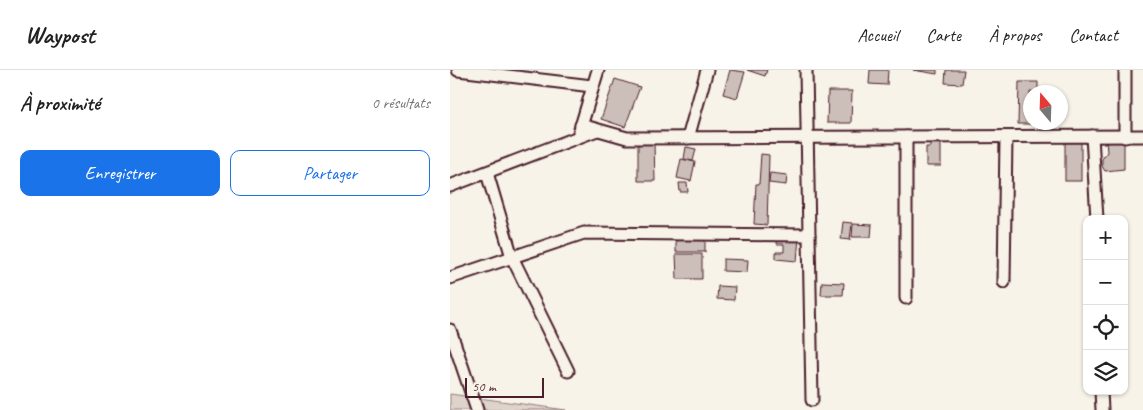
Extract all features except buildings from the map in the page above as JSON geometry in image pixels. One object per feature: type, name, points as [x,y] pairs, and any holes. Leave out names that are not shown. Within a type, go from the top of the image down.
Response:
[{"type":"street","points":[[458,70],[592,86]]},
{"type":"street","points":[[577,137],[598,70]]},
{"type":"street","points":[[688,138],[707,70]]},
{"type":"street","points":[[806,70],[812,400]]},
{"type":"street","points":[[1125,70],[1125,137]]},
{"type":"street","points":[[581,125],[627,138],[1143,136]]},
{"type":"street","points":[[450,186],[597,130]]},
{"type":"street","points":[[1004,282],[1006,136]]},
{"type":"street","points":[[1092,136],[1097,215]]},
{"type":"street","points":[[906,137],[906,298]]},
{"type":"street","points":[[487,173],[512,257],[568,371]]},
{"type":"street","points":[[450,278],[584,233],[809,235]]},
{"type":"street","points":[[450,330],[477,410]]},
{"type":"street","points":[[1101,395],[1102,410]]},
{"type":"shaded area","points":[[450,394],[566,410],[450,410]]}]
